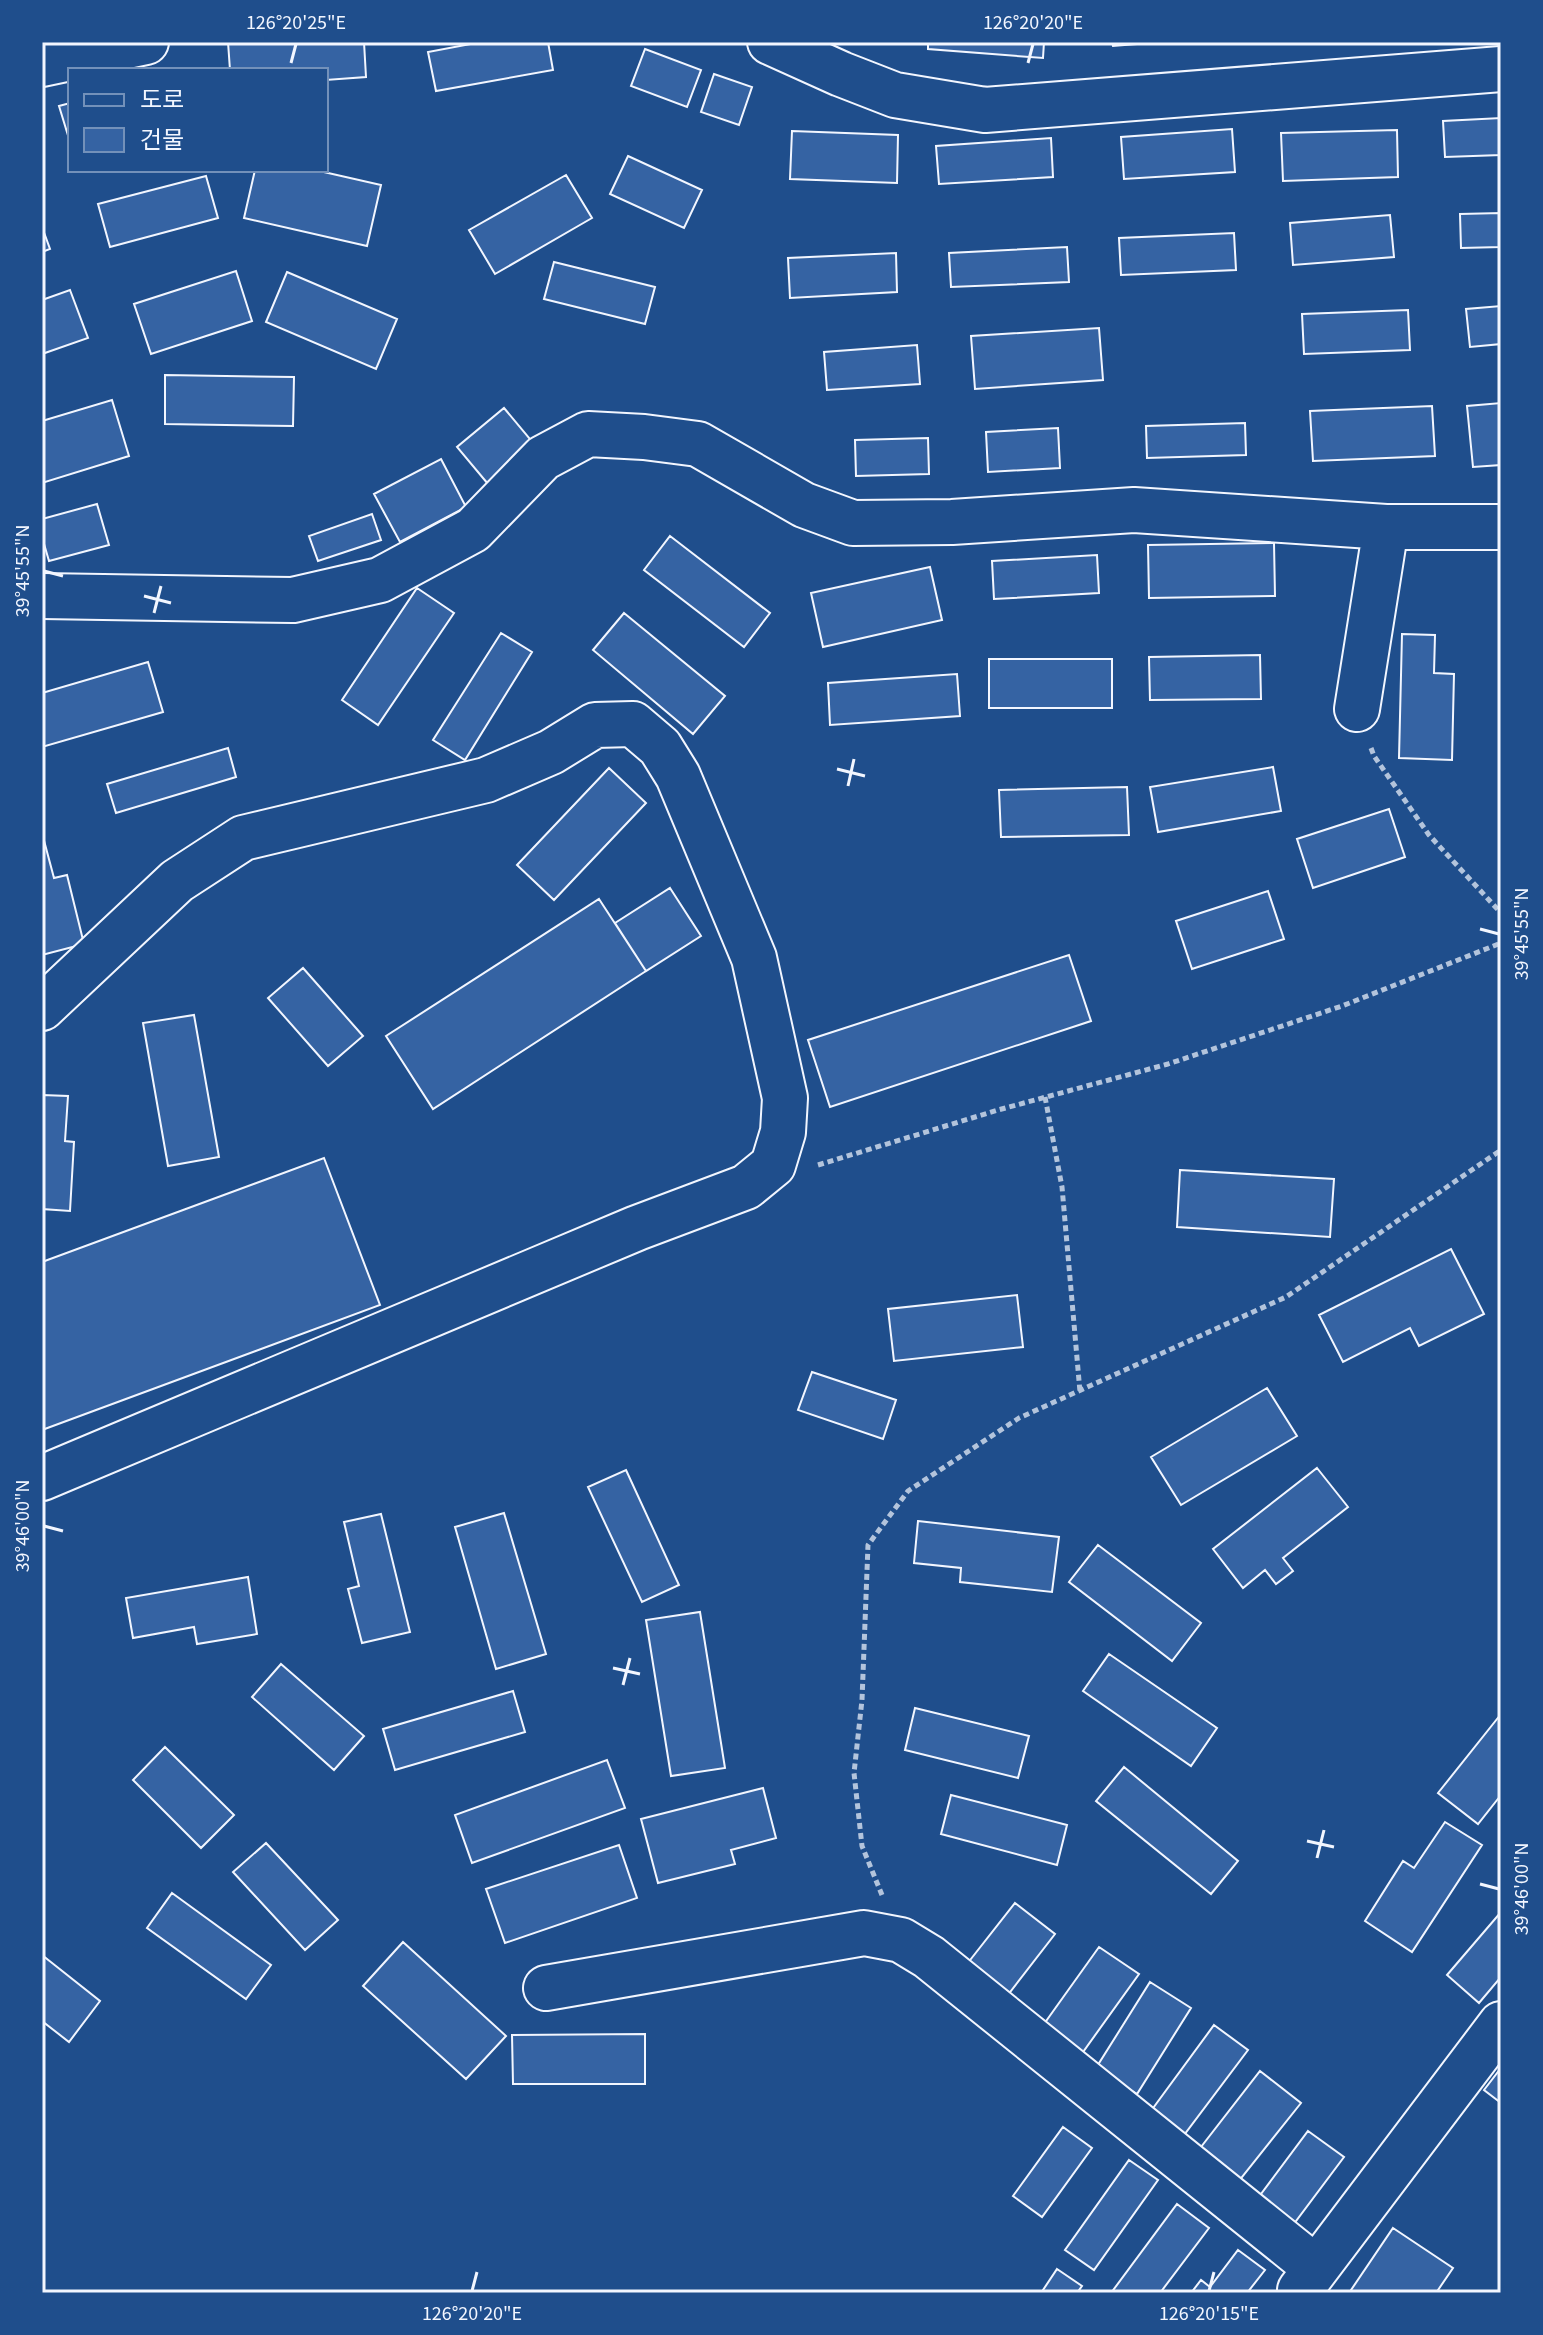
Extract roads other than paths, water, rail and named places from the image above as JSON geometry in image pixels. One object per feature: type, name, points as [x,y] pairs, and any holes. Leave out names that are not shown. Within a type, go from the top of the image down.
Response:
[{"type":"street","points":[[42,64],[146,42]]},
{"type":"street","points":[[770,42],[895,95],[985,110],[1501,69]]},
{"type":"street","points":[[42,596],[293,600],[380,580],[473,530],[543,458],[588,434],[698,444],[804,505],[853,523],[952,522],[1134,510],[1386,527],[1501,527]]},
{"type":"street","points":[[1357,709],[1386,527]]},
{"type":"street","points":[[42,1008],[177,881],[243,838],[486,780],[551,752],[595,725],[633,724],[660,747],[678,776],[754,958],[785,1098],[783,1132],[773,1165],[746,1187],[622,1234],[42,1478]]},
{"type":"street","points":[[546,1988],[864,1933],[901,1940],[929,1957],[1307,2280],[1501,2024]]}]
